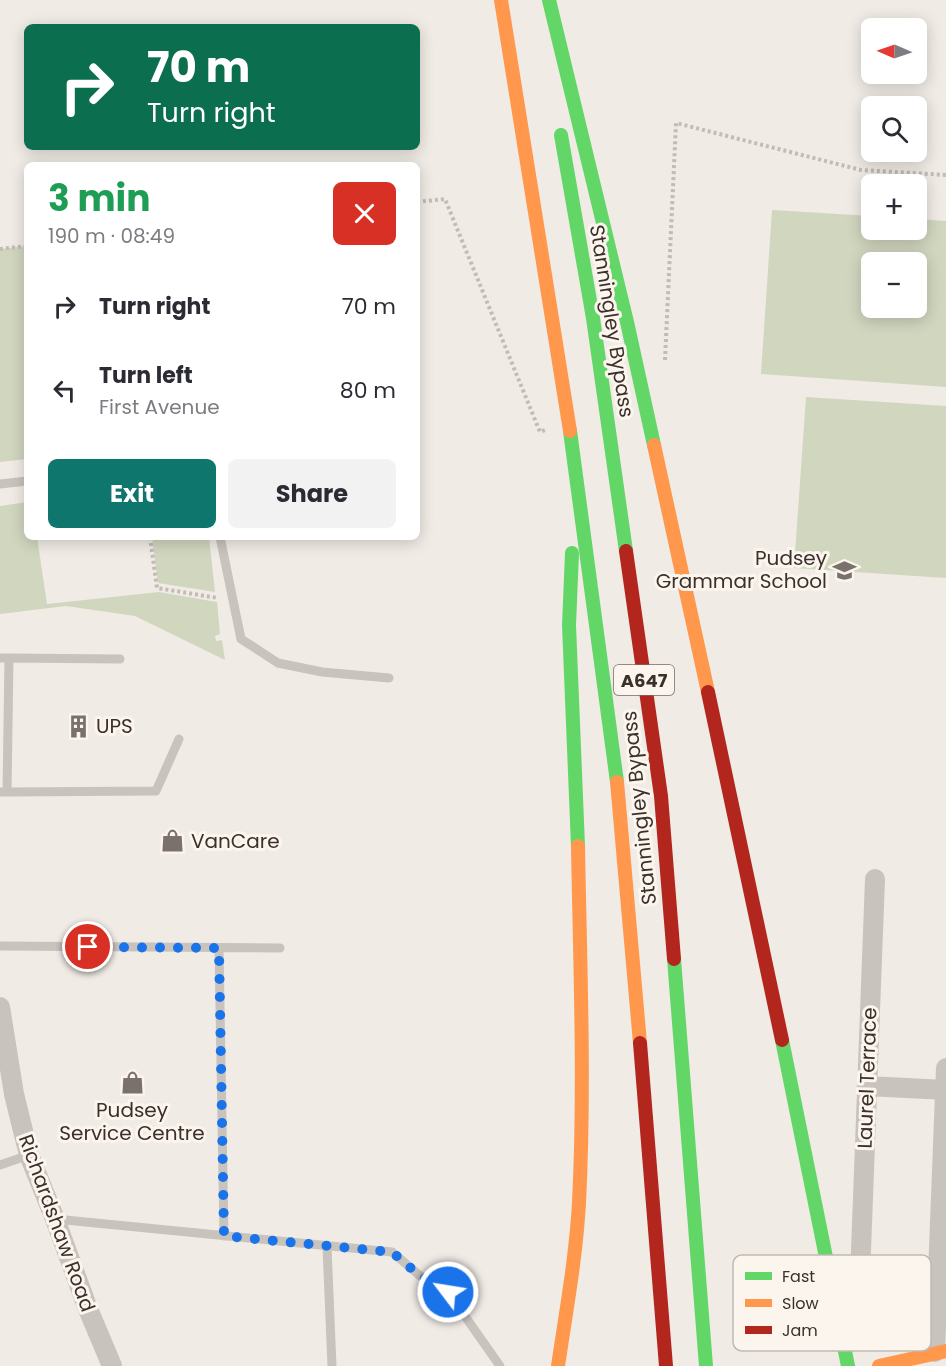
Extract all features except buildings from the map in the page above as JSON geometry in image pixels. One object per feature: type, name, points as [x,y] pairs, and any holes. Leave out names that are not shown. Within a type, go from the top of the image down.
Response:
[{"type":"main road","name":"Stanningley Bypass","points":[[501,0],[559,354],[615,755],[666,1366]]},
{"type":"main road","points":[[538,0],[546,47]]},
{"type":"main road","points":[[549,0],[630,333],[750,889],[825,1255]]},
{"type":"main road","name":"Stanningley Bypass","points":[[558,118],[593,318],[661,796],[706,1366]]},
{"type":"main road","points":[[558,1366],[579,1204],[581,1051],[578,825],[569,625],[576,468]]},
{"type":"main road","points":[[845,1351],[848,1366]]},
{"type":"main road","points":[[879,1366],[936,1356]]},
{"type":"street","name":"Laurel Terrace","points":[[861,1255],[875,879]]},
{"type":"street","name":"Richardshaw Road","points":[[0,1007],[14,1094],[29,1155],[112,1366]]},
{"type":"street","points":[[936,1356],[946,1068]]},
{"type":"street","points":[[867,1086],[946,1090]]},
{"type":"lane","points":[[0,484],[24,481]]},
{"type":"lane","points":[[221,540],[241,639],[278,663],[322,672],[389,678]]},
{"type":"lane","points":[[120,659],[4,658],[4,792],[156,791],[179,739]]},
{"type":"lane","points":[[0,946],[280,948]]},
{"type":"lane","points":[[219,948],[224,1236]]},
{"type":"lane","points":[[0,1165],[29,1155]]},
{"type":"lane","points":[[55,1219],[392,1252],[419,1275],[448,1292],[500,1366]]},
{"type":"lane","points":[[327,1246],[332,1366]]},
{"type":"path","points":[[665,362],[676,123],[861,170],[946,175]]},
{"type":"path","points":[[420,202],[445,199]]},
{"type":"path","points":[[0,249],[24,246]]},
{"type":"path","points":[[150,540],[157,588],[233,600]]},
{"type":"green space","points":[[772,210],[861,215],[861,240],[927,240],[927,220],[946,221],[946,387],[761,374]]},
{"type":"green space","points":[[24,246],[24,459],[0,462],[0,249]]},
{"type":"green space","points":[[806,397],[946,406],[946,578],[794,568]]},
{"type":"green space","points":[[24,502],[24,540],[37,540],[47,604],[159,592],[217,602],[220,634],[215,636],[216,641],[222,640],[225,660],[135,616],[66,606],[0,614],[0,506]]},
{"type":"green space","points":[[152,540],[209,540],[215,592],[158,583]]},
{"type":"traffic: fast","points":[[549,0],[627,322],[654,445]]},
{"type":"traffic: fast","points":[[561,135],[593,318],[626,551]]},
{"type":"traffic: fast","points":[[570,431],[617,782]]},
{"type":"traffic: fast","points":[[572,553],[569,625],[578,846]]},
{"type":"traffic: fast","points":[[674,959],[706,1366]]},
{"type":"traffic: fast","points":[[782,1040],[826,1255]]},
{"type":"traffic: fast","points":[[845,1351],[848,1366]]},
{"type":"traffic: slow","points":[[501,0],[570,431]]},
{"type":"traffic: slow","points":[[654,445],[708,692]]},
{"type":"traffic: slow","points":[[617,782],[640,1043]]},
{"type":"traffic: slow","points":[[558,1366],[576,1244],[581,1158],[582,1024],[578,846]]},
{"type":"traffic: slow","points":[[879,1366],[946,1351]]},
{"type":"traffic: jam","points":[[626,551],[661,796],[674,959]]},
{"type":"traffic: jam","points":[[708,692],[782,1040]]},
{"type":"traffic: jam","points":[[640,1043],[666,1366]]},
{"type":"place","name":"Pudsey Grammar School","points":[[845,570]]},
{"type":"place","name":"UPS","points":[[78,726]]},
{"type":"place","name":"VanCare","points":[[173,841]]},
{"type":"place","name":"Pudsey Service Centre","points":[[132,1083]]},
{"type":"route","points":[[88,947],[219,948],[224,1236],[392,1252],[419,1275],[448,1292]]}]
